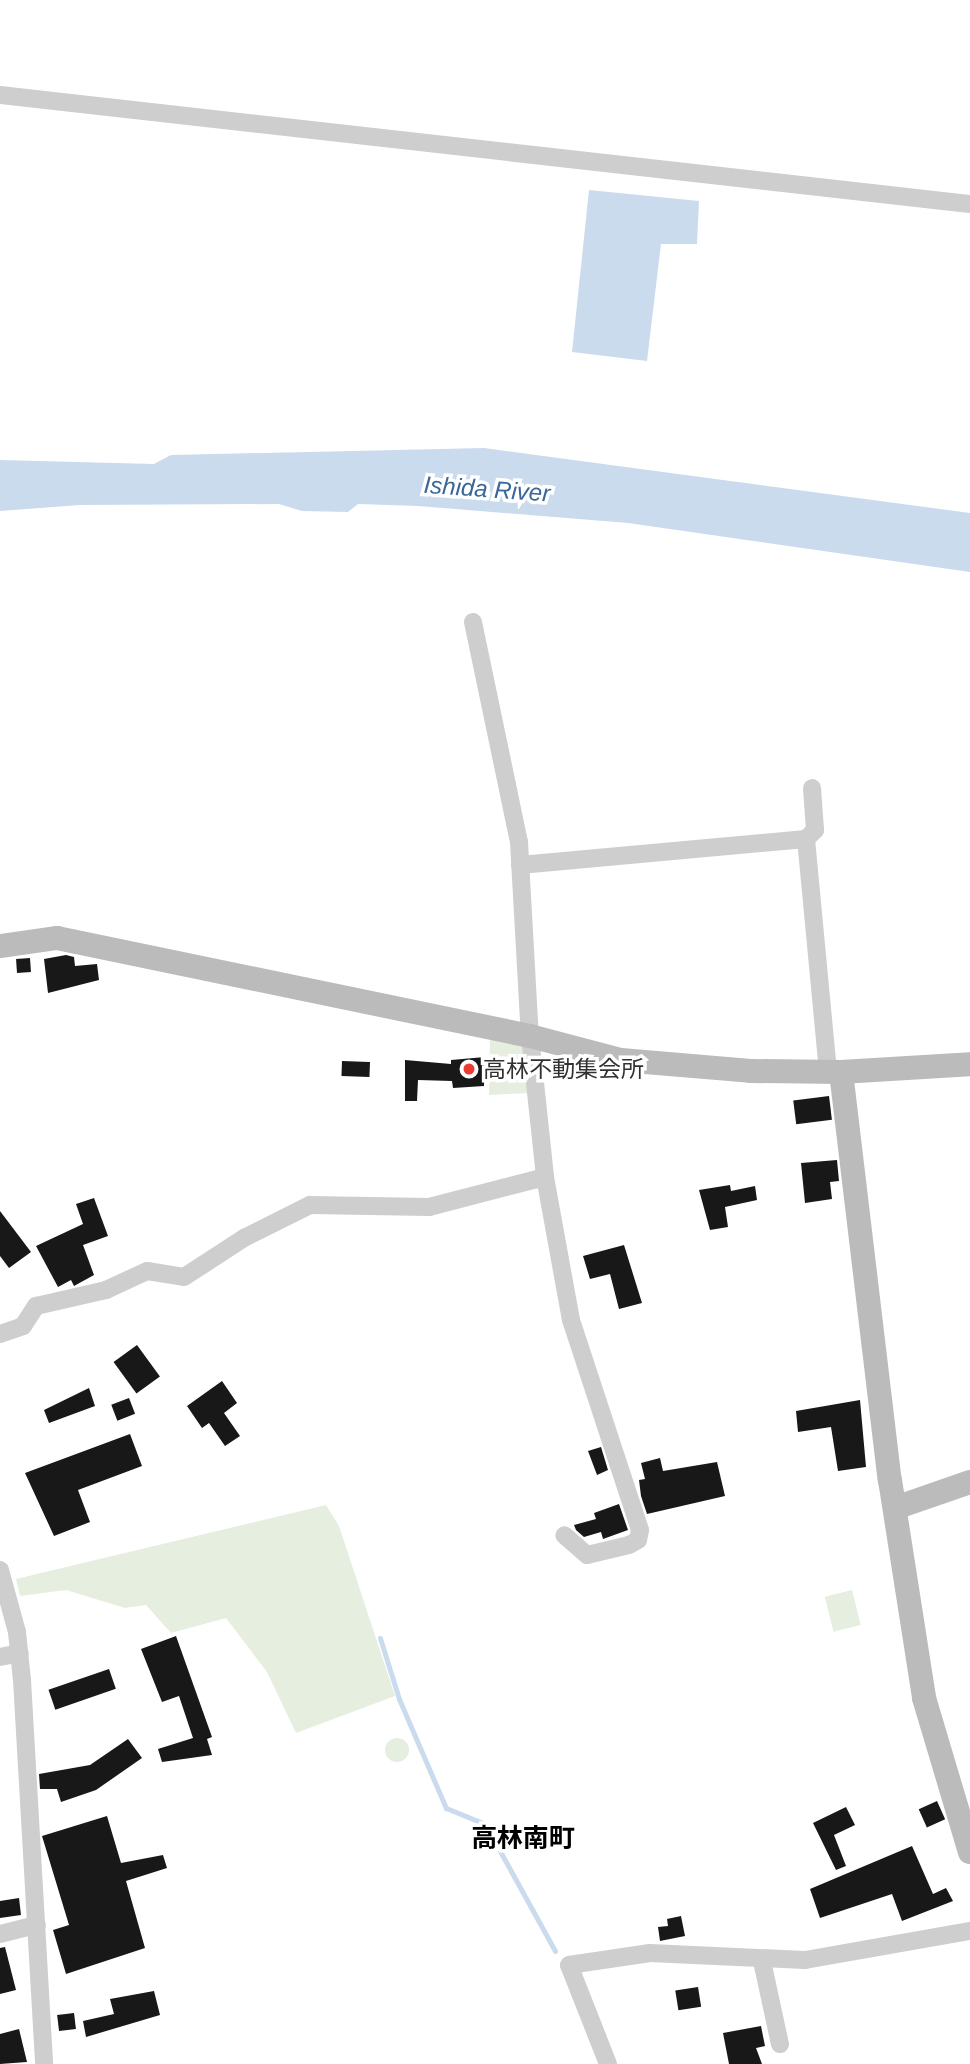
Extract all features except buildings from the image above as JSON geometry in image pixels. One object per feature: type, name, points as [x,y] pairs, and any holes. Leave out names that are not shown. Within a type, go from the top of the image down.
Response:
[{"type":"street","points":[[0,95],[970,204]]},
{"type":"street","points":[[473,622],[520,865],[530,1036],[545,1177],[571,1320],[640,1530],[638,1539],[629,1545],[587,1555],[564,1535]]},
{"type":"street","points":[[520,865],[806,839],[815,830],[812,788]]},
{"type":"street","points":[[806,839],[835,1072],[924,1698],[970,1852]]},
{"type":"street","points":[[0,946],[57,938],[530,1036],[621,1060],[751,1071],[835,1072],[970,1063]]},
{"type":"street","points":[[0,1334],[23,1325],[36,1306],[106,1290],[147,1271],[184,1277],[194,1273],[243,1238],[310,1205],[429,1207],[545,1177]]},
{"type":"street","points":[[895,1507],[970,1482]]},
{"type":"street","points":[[0,1570],[20,1653],[44,2064]]},
{"type":"street","points":[[0,1657],[20,1653]]},
{"type":"street","points":[[0,1934],[37,1926]]},
{"type":"street","points":[[608,2064],[569,1965],[650,1953],[762,1961],[883,1949],[970,1931]]},
{"type":"street","points":[[762,1961],[780,2044]]},
{"type":"green space","points":[[490,1036],[525,1044],[530,1093],[489,1095]]},
{"type":"green space","points":[[326,1505],[339,1526],[395,1696],[296,1733],[267,1672],[226,1618],[171,1633],[146,1605],[125,1608],[66,1590],[20,1596],[16,1579]]},
{"type":"green space","points":[[852,1590],[861,1625],[834,1632],[825,1597]]},
{"type":"green space","points":[[397,1738],[406,1741],[409,1750],[406,1759],[397,1762],[388,1759],[385,1750],[388,1741]]},
{"type":"water","points":[[589,190],[699,201],[697,244],[661,244],[647,361],[572,352]]},
{"type":"water","name":"Ishida River","points":[[484,448],[970,513],[970,572],[628,523],[418,506],[358,504],[348,512],[302,511],[279,504],[80,505],[0,511],[0,460],[154,464],[171,455]]},
{"type":"waterway","points":[[380,1638],[399,1699],[446,1808],[485,1824],[555,1951]]},
{"type":"place","name":"高林不動集会所","points":[[469,1069]]},
{"type":"district","name":"高林南町","points":[[523,1839]]}]
